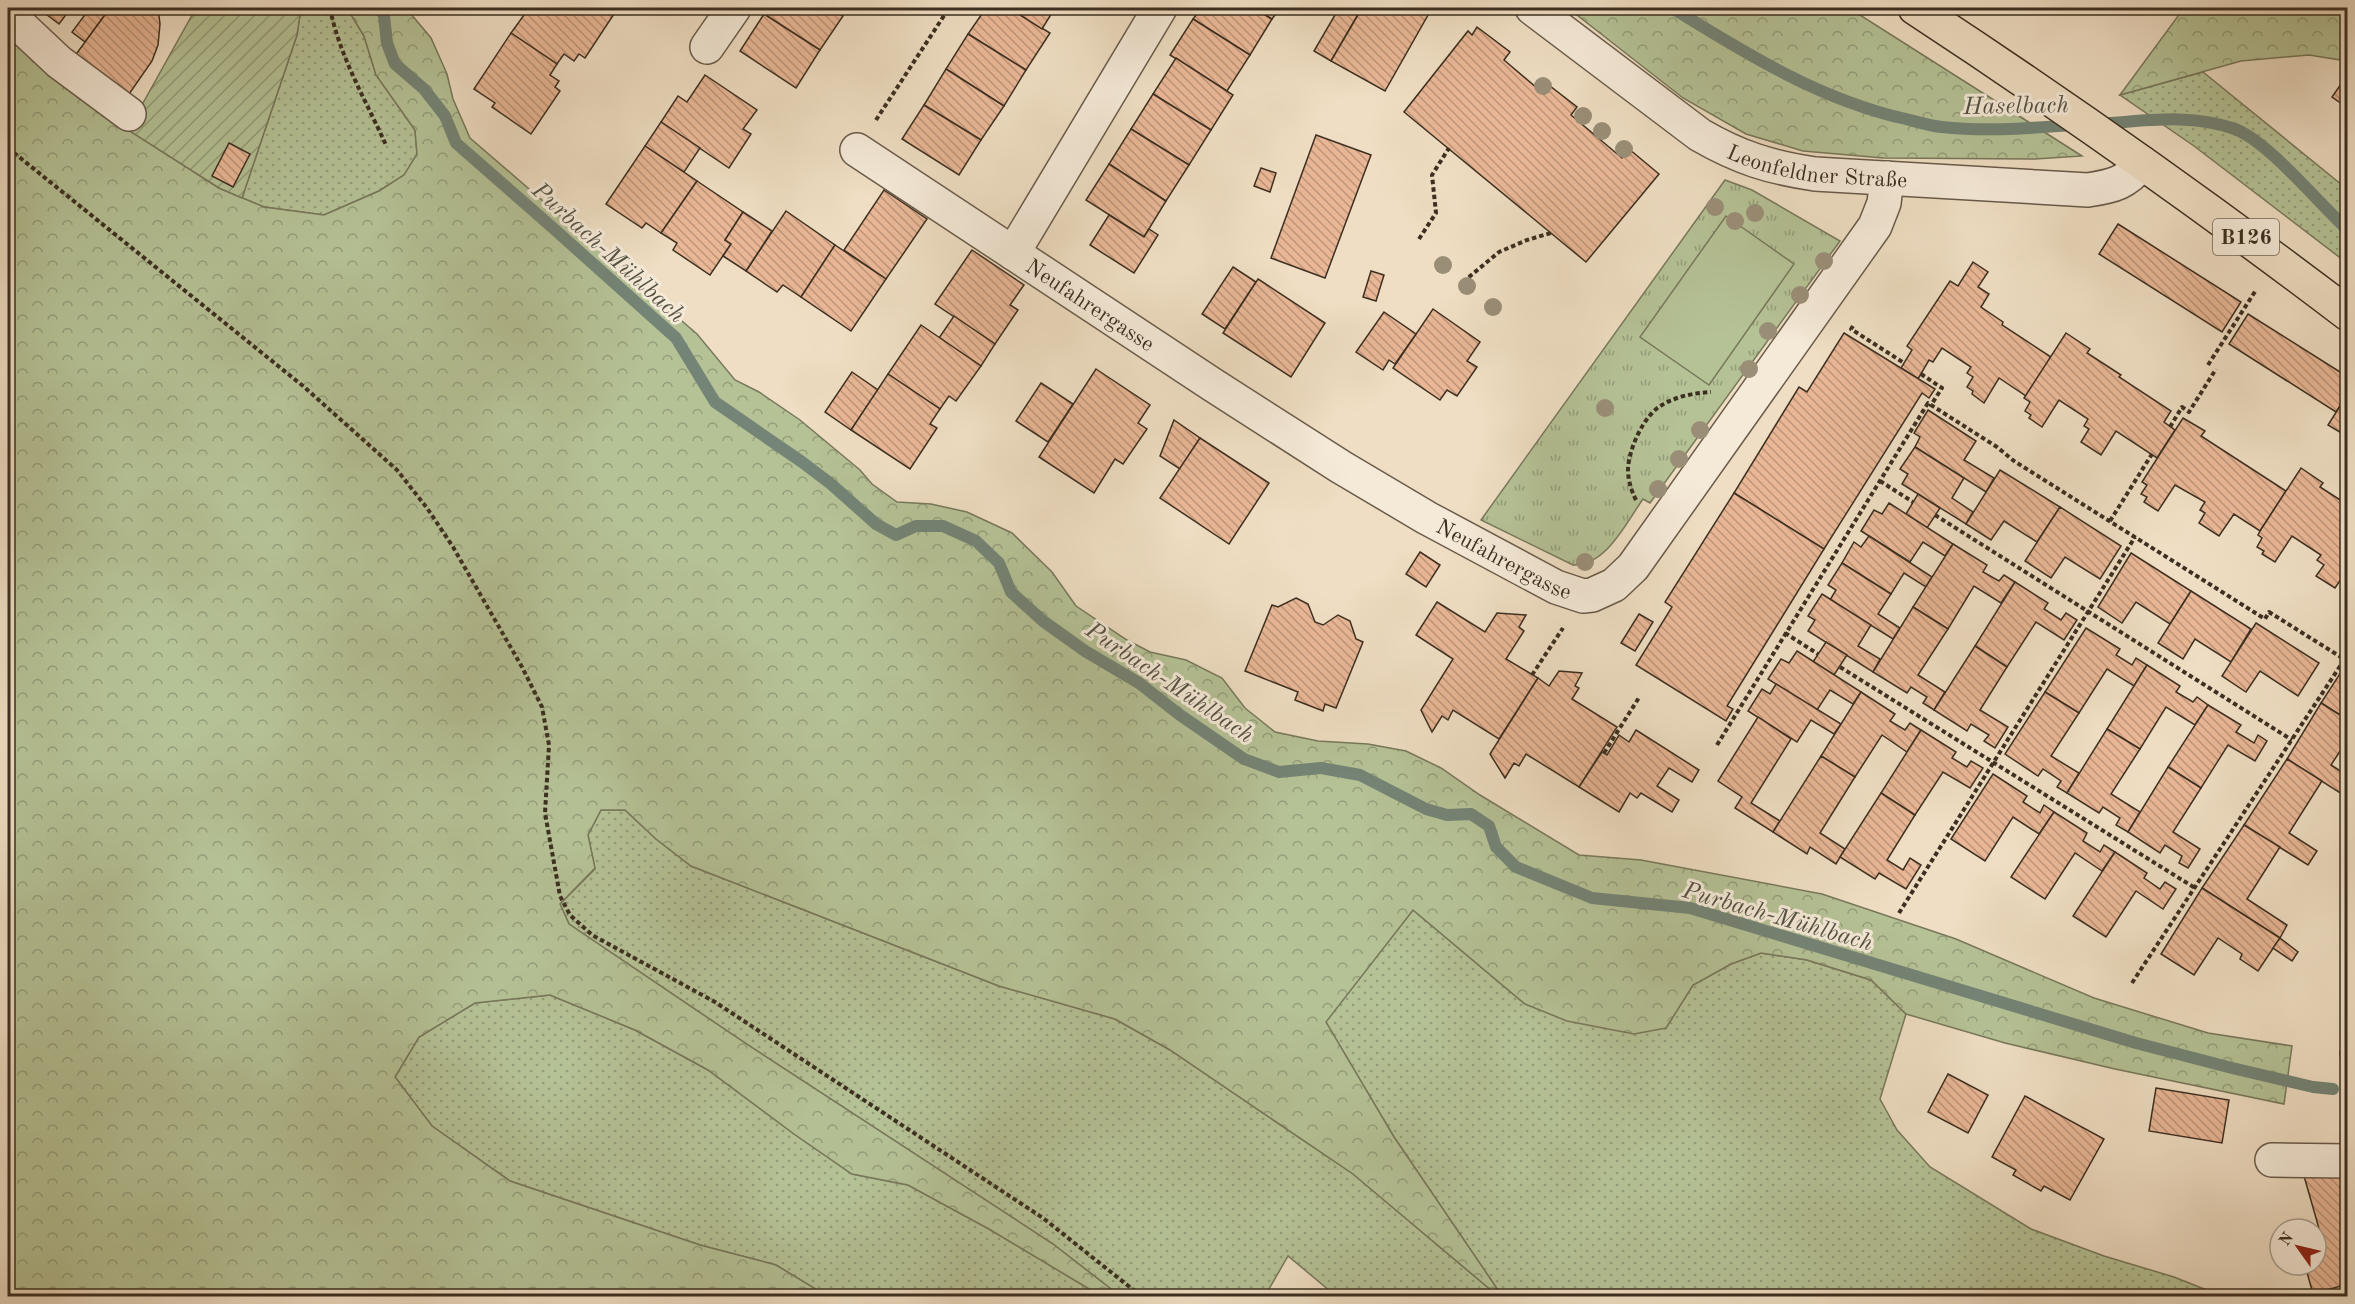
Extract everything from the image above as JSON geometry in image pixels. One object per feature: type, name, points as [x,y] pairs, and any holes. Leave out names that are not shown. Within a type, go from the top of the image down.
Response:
[{"type":"main road","name":"B126","points":[[1916,8],[2108,138],[2244,235],[2348,314]]},
{"type":"street","points":[[707,47],[734,8]]},
{"type":"street","name":"Neufahrergasse","points":[[1013,253],[1160,8]]},
{"type":"street","name":"Leonfeldner Straße","points":[[1532,8],[1700,135],[1726,150],[1777,168],[1815,174],[2088,190],[2114,185],[2132,176],[2142,163]]},
{"type":"street","points":[[8,14],[59,62],[129,114]]},
{"type":"street","name":"Neufahrergasse","points":[[857,150],[1341,467],[1427,518],[1556,587],[1583,596],[1592,595],[1614,585],[1633,567],[1875,226],[1884,203],[1887,178]]},
{"type":"street","points":[[2272,1160],[2348,1161]]},
{"type":"path","points":[[330,8],[333,23],[355,79],[386,145]]},
{"type":"path","points":[[857,150],[949,8]]},
{"type":"path","points":[[8,148],[303,386],[397,470],[427,508],[453,547],[522,667],[542,707],[549,746],[545,813],[557,882],[564,906],[570,915],[592,935],[715,1002],[990,1182],[1043,1218],[1141,1296]]},
{"type":"path","points":[[1419,239],[1436,213],[1432,175],[1449,148]]},
{"type":"path","points":[[1463,282],[1499,252],[1551,233]]},
{"type":"path","points":[[2208,365],[2259,284]]},
{"type":"path","points":[[1856,321],[1851,329],[1904,363]]},
{"type":"path","points":[[2170,426],[2182,407],[2189,412],[2216,369]]},
{"type":"path","points":[[1921,374],[1942,388],[1931,405]]},
{"type":"path","points":[[1639,503],[1629,484],[1628,467],[1634,445],[1646,422],[1660,406],[1675,399],[1713,392]]},
{"type":"path","points":[[1717,745],[1928,403],[2265,619],[2269,612],[2344,659]]},
{"type":"path","points":[[2110,521],[2152,454]]},
{"type":"path","points":[[1880,481],[1913,502]]},
{"type":"path","points":[[1935,516],[2292,740]]},
{"type":"path","points":[[1899,913],[2135,537]]},
{"type":"path","points":[[1532,675],[1563,626]]},
{"type":"path","points":[[1785,633],[1818,654]]},
{"type":"path","points":[[2133,983],[2348,654]]},
{"type":"path","points":[[1840,667],[2195,888]]},
{"type":"path","points":[[1604,753],[1640,696]]},
{"type":"green space","points":[[196,8],[301,8],[297,35],[242,198],[219,188],[128,130]]},
{"type":"green space","points":[[301,8],[347,8],[364,36],[376,75],[415,130],[417,154],[405,175],[379,191],[324,215],[264,207],[242,198],[297,35]]},
{"type":"green space","points":[[347,8],[406,8],[431,38],[447,74],[453,99],[470,138],[697,334],[735,380],[759,392],[800,420],[860,470],[872,484],[897,502],[931,504],[967,512],[1012,533],[1052,572],[1076,606],[1127,640],[1150,652],[1186,660],[1222,678],[1245,708],[1275,732],[1318,741],[1368,744],[1406,751],[1441,768],[1480,795],[1579,855],[1641,860],[1822,894],[1956,939],[2094,998],[2208,1033],[2292,1046],[2284,1104],[2115,1069],[2005,1043],[1906,1014],[1871,980],[1807,960],[1761,953],[1731,964],[1693,985],[1666,1028],[1634,1034],[1567,1021],[1525,1004],[1413,910],[1326,1022],[1394,1137],[1502,1296],[1498,1296],[1353,1174],[1170,1050],[1115,1019],[999,986],[691,866],[656,839],[625,810],[601,810],[588,835],[595,868],[560,904],[569,924],[745,1043],[1053,1244],[1120,1296],[1101,1296],[989,1229],[908,1185],[852,1174],[708,1070],[635,1030],[550,995],[475,1003],[419,1037],[395,1077],[432,1126],[510,1181],[700,1245],[776,1265],[827,1296],[8,1296],[8,44],[17,36],[92,106],[219,188],[264,207],[324,215],[379,191],[404,175],[417,154],[415,130],[376,75],[364,36]]},
{"type":"green space","points":[[1568,8],[1849,8],[2082,156],[2035,159],[1883,158],[1803,151],[1746,134],[1683,98]]},
{"type":"green space","points":[[2184,8],[2347,8],[2347,61],[2309,55],[2241,61],[2120,95]]},
{"type":"green space","points":[[2203,72],[2347,189],[2347,263],[2194,146],[2120,95]]},
{"type":"green space","points":[[1725,180],[1752,190],[1840,241],[1650,503],[1643,499],[1622,531],[1605,551],[1585,563],[1573,565],[1481,520]]},
{"type":"green space","points":[[1726,216],[1794,264],[1709,385],[1640,337]]},
{"type":"green space","points":[[601,810],[625,810],[656,839],[691,866],[999,986],[1115,1019],[1170,1050],[1353,1174],[1498,1296],[1336,1296],[1288,1256],[1265,1296],[1120,1296],[1053,1244],[745,1043],[569,924],[560,904],[595,869],[588,835]]},
{"type":"green space","points":[[1413,910],[1525,1004],[1666,1028],[1693,985],[1731,964],[1761,953],[1807,960],[1871,980],[1906,1014],[1880,1099],[1897,1130],[1930,1167],[2031,1229],[2104,1256],[2174,1277],[2222,1296],[1502,1296],[1394,1137],[1325,1022]]},
{"type":"green space","points":[[550,995],[635,1030],[708,1070],[852,1174],[908,1185],[989,1229],[1101,1296],[827,1296],[776,1265],[700,1245],[510,1181],[432,1126],[395,1077],[419,1037],[475,1003]]},
{"type":"building","points":[[38,8],[71,8],[59,24]]},
{"type":"building","points":[[90,8],[110,8],[85,42],[72,32]]},
{"type":"building","points":[[110,8],[158,8],[160,24],[158,45],[152,61],[127,97],[74,57]]},
{"type":"building","points":[[529,8],[604,8],[614,14],[585,58],[579,54],[574,61],[564,54],[557,64],[511,33]]},
{"type":"building","points":[[768,8],[830,8],[843,16],[820,50],[764,14]]},
{"type":"building","points":[[986,8],[1009,8],[1050,33],[1026,70],[968,34]]},
{"type":"building","points":[[1009,8],[1055,8],[1042,29]]},
{"type":"building","points":[[1201,8],[1254,8],[1272,19],[1250,55],[1193,19]]},
{"type":"building","points":[[1254,8],[1280,8],[1272,19]]},
{"type":"building","points":[[1339,8],[1354,8],[1360,11],[1331,61],[1314,51]]},
{"type":"building","points":[[1362,8],[1432,8],[1385,91],[1331,61]]},
{"type":"building","points":[[764,14],[820,50],[796,88],[740,51]]},
{"type":"building","points":[[1193,19],[1250,55],[1227,91],[1170,55]]},
{"type":"building","points":[[1477,27],[1510,52],[1504,60],[1544,94],[1550,86],[1577,107],[1571,115],[1622,158],[1629,149],[1659,174],[1586,262],[1404,112],[1468,31],[1472,35]]},
{"type":"building","points":[[511,33],[557,64],[550,75],[559,81],[555,87],[560,91],[531,134],[492,107],[495,103],[474,89]]},
{"type":"building","points":[[968,34],[1026,70],[1004,106],[946,69]]},
{"type":"building","points":[[1176,58],[1233,95],[1211,130],[1153,94]]},
{"type":"building","points":[[946,69],[1004,106],[981,140],[924,105]]},
{"type":"building","points":[[2348,74],[2348,108],[2332,97]]},
{"type":"building","points":[[705,75],[757,110],[743,129],[751,134],[729,168],[661,122],[678,96],[687,102]]},
{"type":"building","points":[[1153,94],[1211,130],[1189,165],[1131,129]]},
{"type":"building","points":[[924,105],[981,140],[959,175],[902,139]]},
{"type":"building","points":[[661,122],[700,148],[684,172],[645,146]]},
{"type":"building","points":[[1131,129],[1189,165],[1166,201],[1109,164]]},
{"type":"building","points":[[1316,135],[1371,155],[1325,278],[1271,258]]},
{"type":"building","points":[[229,143],[250,154],[233,187],[212,176]]},
{"type":"building","points":[[645,146],[697,181],[661,233],[646,223],[642,228],[606,204]]},
{"type":"building","points":[[1109,164],[1166,201],[1144,237],[1086,200]]},
{"type":"building","points":[[1261,168],[1276,173],[1270,192],[1254,186]]},
{"type":"building","points":[[697,181],[743,212],[725,240],[731,244],[710,275],[673,250],[677,243],[661,233]]},
{"type":"building","points":[[884,190],[927,219],[886,279],[844,250]]},
{"type":"building","points":[[786,211],[835,245],[801,297],[783,285],[777,292],[746,271]]},
{"type":"building","points":[[743,212],[772,231],[746,271],[723,256],[731,244],[725,240]]},
{"type":"building","points":[[1109,215],[1144,237],[1149,229],[1158,235],[1134,273],[1090,245]]},
{"type":"building","points":[[2118,224],[2241,302],[2222,332],[2099,254]]},
{"type":"building","points":[[835,245],[886,279],[851,331],[801,297]]},
{"type":"building","points":[[972,250],[1024,285],[1010,305],[1018,310],[995,344],[935,304]]},
{"type":"building","points":[[1973,262],[1988,272],[1978,287],[1989,294],[1981,307],[2003,322],[2002,325],[2051,357],[2026,396],[1999,378],[1984,403],[1967,387],[1973,377],[1967,373],[1971,367],[1942,348],[1933,362],[1929,360],[1918,379],[1901,368],[1912,350],[1907,346],[1950,281],[1958,286]]},
{"type":"building","points":[[1233,267],[1256,282],[1225,329],[1202,314]]},
{"type":"building","points":[[1371,271],[1384,275],[1376,301],[1363,297]]},
{"type":"building","points":[[1258,279],[1325,323],[1291,377],[1223,333]]},
{"type":"building","points":[[1433,309],[1480,342],[1467,361],[1477,367],[1457,396],[1447,390],[1440,400],[1393,368]]},
{"type":"building","points":[[1384,312],[1416,334],[1395,364],[1389,360],[1383,370],[1356,352]]},
{"type":"building","points":[[2248,314],[2348,377],[2348,394],[2336,412],[2229,344]]},
{"type":"building","points":[[954,316],[995,344],[981,366],[939,338]]},
{"type":"building","points":[[921,325],[981,366],[956,401],[949,396],[940,409],[888,374]]},
{"type":"building","points":[[1844,333],[1935,389],[1929,398],[1922,393],[1824,549],[1734,493],[1799,387],[1807,392]]},
{"type":"building","points":[[2066,333],[2090,349],[2087,353],[2121,375],[2119,377],[2171,411],[2164,422],[2175,430],[2157,458],[2116,431],[2101,455],[2081,442],[2089,429],[2084,426],[2088,419],[2059,400],[2042,427],[2029,418],[2031,415],[2025,411],[2030,402],[2024,398]]},
{"type":"building","points":[[1096,369],[1150,405],[1138,423],[1147,429],[1123,464],[1115,459],[1094,493],[1039,457]]},
{"type":"building","points":[[852,372],[878,390],[851,430],[825,412]]},
{"type":"building","points":[[888,374],[940,409],[930,424],[937,428],[910,469],[851,430]]},
{"type":"building","points":[[1041,383],[1073,404],[1048,442],[1016,421]]},
{"type":"building","points":[[2348,395],[2348,437],[2328,425]]},
{"type":"building","points":[[1928,410],[1976,441],[1964,460],[1994,478],[1986,492],[1915,447],[1920,437],[1914,433]]},
{"type":"building","points":[[2183,418],[2205,431],[2201,436],[2286,491],[2260,531],[2234,514],[2219,536],[2199,523],[2205,513],[2200,510],[2205,502],[2175,485],[2158,511],[2144,502],[2147,497],[2141,494],[2147,485],[2142,482]]},
{"type":"building","points":[[1174,420],[1200,438],[1180,469],[1160,456]]},
{"type":"building","points":[[1200,438],[1269,483],[1229,544],[1160,498]]},
{"type":"building","points":[[1915,447],[1964,478],[1952,498],[1973,512],[1966,524],[1902,484],[1908,474],[1900,469]]},
{"type":"building","points":[[2301,468],[2323,483],[2320,487],[2348,505],[2348,569],[2335,588],[2316,576],[2324,565],[2317,560],[2321,555],[2292,536],[2275,562],[2262,554],[2264,551],[2257,547],[2262,538],[2258,535],[2260,531]]},
{"type":"building","points":[[2000,470],[2060,507],[2037,542],[2004,521],[1991,540],[1966,524]]},
{"type":"building","points":[[1734,493],[1824,549],[1727,706],[1733,709],[1726,721],[1636,665],[1672,607],[1665,602]]},
{"type":"building","points":[[1918,494],[1940,508],[1927,528],[1906,514]]},
{"type":"building","points":[[1889,503],[1953,544],[1945,556],[1923,542],[1910,562],[1861,531],[1874,510],[1882,514]]},
{"type":"building","points":[[2060,507],[2121,546],[2100,579],[2065,557],[2051,578],[2025,561]]},
{"type":"building","points":[[1869,536],[1932,577],[1926,587],[1904,573],[1891,594],[1842,563],[1854,542],[1861,547]]},
{"type":"building","points":[[1953,544],[1987,565],[1983,572],[1999,581],[2004,575],[2015,582],[2001,603],[1974,586],[1948,629],[1913,607]]},
{"type":"building","points":[[1420,552],[1440,565],[1426,587],[1406,574]]},
{"type":"building","points":[[2131,553],[2191,591],[2170,624],[2136,602],[2122,623],[2098,607]]},
{"type":"building","points":[[1842,563],[1891,594],[1878,614],[1900,628],[1893,639],[1830,600],[1836,590],[1828,585]]},
{"type":"building","points":[[2015,582],[2048,603],[2044,609],[2061,620],[2066,613],[2077,620],[2064,640],[2036,622],[2007,667],[1975,646]]},
{"type":"building","points":[[2191,591],[2251,629],[2231,662],[2195,639],[2183,659],[2158,643]]},
{"type":"building","points":[[1822,594],[1871,625],[1858,646],[1880,659],[1873,672],[1808,631],[1815,620],[1808,616]]},
{"type":"building","points":[[1296,598],[1308,604],[1315,622],[1323,625],[1338,615],[1350,621],[1356,639],[1363,642],[1336,708],[1325,704],[1323,711],[1295,700],[1298,692],[1245,671],[1272,605],[1278,607]]},
{"type":"building","points":[[1437,602],[1485,632],[1497,613],[1526,615],[1519,627],[1524,631],[1506,659],[1538,678],[1499,739],[1453,710],[1448,720],[1442,716],[1432,732],[1421,710],[1453,659],[1416,635]]},
{"type":"building","points":[[1913,607],[1948,629],[1918,675],[1945,692],[1934,710],[1923,703],[1927,697],[1911,687],[1907,693],[1873,672]]},
{"type":"building","points":[[1639,614],[1653,622],[1635,651],[1621,643]]},
{"type":"building","points":[[2256,623],[2319,663],[2298,696],[2260,671],[2246,692],[2222,676]]},
{"type":"building","points":[[2086,628],[2120,649],[2116,655],[2132,665],[2136,658],[2147,665],[2134,686],[2107,669],[2079,713],[2045,692]]},
{"type":"building","points":[[1826,642],[1847,655],[1834,675],[1813,662]]},
{"type":"building","points":[[1975,646],[2007,667],[1980,710],[2008,727],[1995,748],[1984,741],[1989,735],[1971,724],[1967,731],[1934,710]]},
{"type":"building","points":[[1797,651],[1861,692],[1853,704],[1830,690],[1817,710],[1768,679],[1781,659],[1789,663]]},
{"type":"building","points":[[2147,665],[2180,686],[2176,692],[2193,702],[2197,697],[2208,705],[2195,725],[2166,707],[2140,749],[2107,729]]},
{"type":"building","points":[[2343,669],[2348,673],[2348,720],[2321,703]]},
{"type":"building","points":[[1559,671],[1582,673],[1575,686],[1579,688],[1572,699],[1617,727],[1579,787],[1526,754],[1519,766],[1514,763],[1505,778],[1490,754],[1538,678],[1549,686]]},
{"type":"building","points":[[1776,684],[1841,724],[1834,734],[1811,720],[1797,742],[1748,711],[1762,689],[1770,694]]},
{"type":"building","points":[[1861,692],[1895,714],[1890,721],[1905,730],[1910,723],[1921,730],[1907,752],[1882,735],[1855,777],[1821,756]]},
{"type":"building","points":[[2045,692],[2079,713],[2051,756],[2079,773],[2067,793],[2057,787],[2061,781],[2043,769],[2038,776],[2005,754]]},
{"type":"building","points":[[2321,703],[2348,720],[2348,739],[2331,765],[2348,776],[2348,798],[2287,759]]},
{"type":"building","points":[[2208,705],[2241,725],[2236,732],[2254,743],[2258,735],[2267,741],[2255,761],[2228,745],[2201,788],[2168,767]]},
{"type":"building","points":[[1758,717],[1791,739],[1751,803],[1780,821],[1773,832],[1735,808],[1742,797],[1718,781]]},
{"type":"building","points":[[2107,729],[2140,749],[2111,794],[2140,812],[2128,832],[2116,825],[2120,818],[2103,807],[2099,813],[2067,793]]},
{"type":"building","points":[[1636,730],[1699,770],[1692,782],[1669,768],[1657,786],[1679,800],[1672,812],[1641,793],[1637,798],[1630,793],[1619,812],[1579,787],[1602,752],[1607,755],[1619,735],[1629,742]]},
{"type":"building","points":[[1921,730],[1956,752],[1952,758],[1967,767],[1971,761],[1983,768],[1970,788],[1943,772],[1915,815],[1881,793]]},
{"type":"building","points":[[1821,756],[1855,777],[1820,833],[1845,849],[1836,864],[1810,847],[1807,854],[1773,832]]},
{"type":"building","points":[[2287,759],[2322,781],[2289,833],[2317,851],[2308,865],[2244,825]]},
{"type":"building","points":[[2168,767],[2201,788],[2173,832],[2200,849],[2188,868],[2179,863],[2182,856],[2165,845],[2160,853],[2128,832]]},
{"type":"building","points":[[1993,774],[2027,796],[2023,802],[2040,813],[2044,805],[2054,812],[2039,834],[2013,817],[1985,861],[1951,839]]},
{"type":"building","points":[[1881,793],[1915,815],[1887,860],[1903,870],[1910,858],[1921,865],[1906,889],[1879,873],[1875,879],[1840,857]]},
{"type":"building","points":[[2054,812],[2087,833],[2083,841],[2100,852],[2104,845],[2115,852],[2102,871],[2075,853],[2045,899],[2011,877]]},
{"type":"building","points":[[2244,825],[2280,847],[2247,899],[2287,925],[2280,938],[2202,888]]},
{"type":"building","points":[[2115,852],[2147,873],[2144,878],[2160,889],[2165,882],[2176,889],[2163,909],[2136,891],[2106,937],[2073,916]]},
{"type":"building","points":[[2202,888],[2280,938],[2258,971],[2240,959],[2242,954],[2218,938],[2194,975],[2161,954]]},
{"type":"building","points":[[2280,938],[2298,952],[2292,961],[2273,948]]},
{"type":"building","points":[[2348,1051],[2348,1124],[2347,1124],[2340,1052]]},
{"type":"building","points":[[1948,1074],[1988,1095],[1968,1133],[1928,1112]]},
{"type":"building","points":[[2156,1088],[2229,1100],[2222,1143],[2149,1131]]},
{"type":"building","points":[[2025,1096],[2104,1139],[2070,1200],[2044,1186],[2041,1191],[2013,1175],[2016,1170],[1992,1157]]},
{"type":"building","points":[[2343,1164],[2348,1181],[2348,1284],[2313,1294],[2308,1277],[2328,1277],[2328,1217],[2316,1217],[2304,1176]]},
{"type":"waterway","name":"Purbach-Mühlbach","points":[[380,8],[384,16],[387,43],[395,64],[424,89],[445,116],[456,143],[676,338],[715,402],[802,462],[876,524],[896,535],[916,526],[943,526],[976,541],[999,563],[1011,592],[1043,621],[1085,651],[1139,683],[1180,715],[1244,759],[1279,772],[1321,768],[1360,775],[1426,809],[1447,815],[1471,814],[1489,826],[1496,847],[1516,867],[1592,898],[1690,908],[2136,1043],[2313,1087],[2333,1089]]},
{"type":"waterway","name":"Haselbach","points":[[1672,8],[1784,73],[1843,100],[1874,111],[1928,125],[1959,128],[2009,129],[2075,125]]},
{"type":"waterway","name":"Haselbach","points":[[2098,124],[2184,120],[2202,121],[2235,129],[2248,136],[2278,160],[2348,230]]}]
